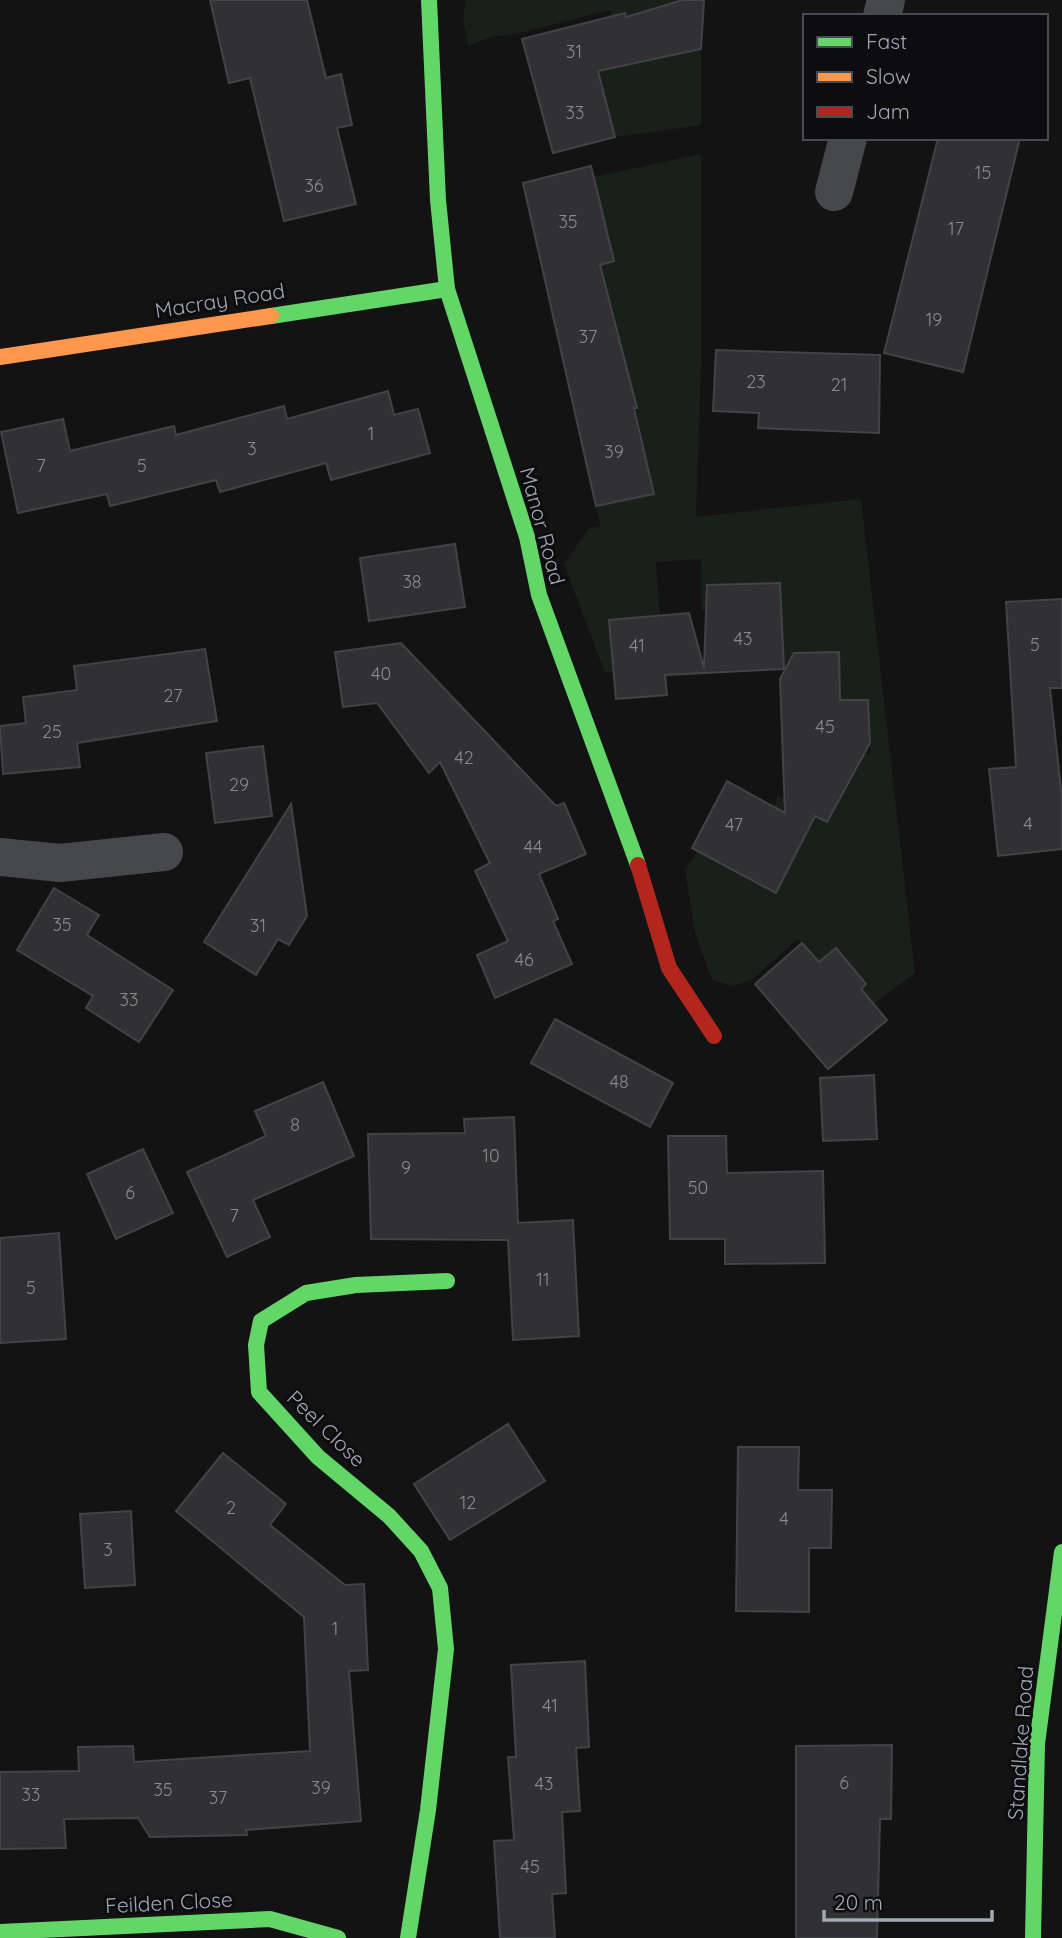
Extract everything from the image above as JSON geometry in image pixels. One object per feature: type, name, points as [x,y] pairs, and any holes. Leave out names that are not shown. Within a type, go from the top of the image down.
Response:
[{"type":"street","name":"Manor Road","points":[[429,0],[438,200],[447,289],[527,537],[539,595],[635,854],[669,968],[714,1036]]},
{"type":"street","points":[[834,192],[847,140]]},
{"type":"street","name":"Macray Road","points":[[0,357],[447,289]]},
{"type":"street","points":[[0,857],[60,863],[164,852]]},
{"type":"street","name":"Peel Close","points":[[408,1938],[428,1810],[446,1649],[440,1588],[421,1551],[389,1516],[318,1457],[272,1408],[260,1392],[256,1345],[261,1321],[306,1293],[356,1285],[447,1282]]},
{"type":"street","name":"Standlake Road","points":[[1032,1938],[1037,1744],[1062,1552]]},
{"type":"street","name":"Feilden Close","points":[[0,1932],[270,1919],[338,1938]]},
{"type":"shaded area","points":[[466,0],[683,0],[668,56],[701,49],[701,125],[615,137],[598,72],[625,65],[610,10],[520,33],[494,36],[468,46],[463,18]]},
{"type":"shaded area","points":[[701,154],[701,364],[696,517],[861,499],[915,973],[874,1004],[861,989],[866,984],[836,948],[819,962],[798,939],[751,980],[733,986],[712,980],[695,933],[685,869],[698,851],[776,892],[774,807],[778,796],[787,801],[810,757],[870,754],[868,700],[840,700],[838,652],[794,653],[795,667],[784,669],[779,583],[742,584],[743,608],[702,610],[701,559],[656,562],[660,616],[609,620],[614,672],[605,673],[564,564],[589,528],[601,526],[596,506],[654,493],[631,384],[599,265],[614,262],[593,177]]},
{"type":"building","points":[[210,0],[307,0],[326,78],[341,74],[352,125],[337,128],[356,204],[284,221],[250,78],[229,83]]},
{"type":"building","points":[[683,0],[704,0],[701,49],[598,71],[615,137],[553,153],[522,39],[625,13],[626,17]]},
{"type":"building","points":[[937,140],[1020,140],[963,372],[884,353]]},
{"type":"building","points":[[591,166],[614,261],[600,265],[637,408],[634,408],[654,494],[596,506],[523,183]]},
{"type":"building","points":[[716,350],[880,355],[879,433],[758,428],[759,413],[713,411]]},
{"type":"building","points":[[388,391],[394,415],[418,409],[430,453],[331,480],[326,463],[220,492],[216,480],[110,506],[107,494],[18,513],[1,432],[63,419],[70,451],[174,426],[176,435],[284,406],[287,419]]},
{"type":"building","points":[[455,544],[465,607],[369,621],[360,558]]},
{"type":"building","points":[[780,583],[784,669],[665,675],[667,695],[616,699],[609,620],[689,613],[704,668],[707,585]]},
{"type":"building","points":[[1062,599],[1062,688],[1050,688],[1062,799],[1062,849],[998,856],[989,769],[1016,767],[1006,602]]},
{"type":"building","points":[[401,643],[556,806],[564,803],[586,854],[539,874],[558,919],[553,921],[572,964],[495,998],[477,955],[508,941],[475,871],[490,863],[440,762],[429,773],[377,703],[343,707],[335,652]]},
{"type":"building","points":[[205,649],[217,721],[77,743],[80,767],[3,774],[0,726],[26,723],[23,697],[77,690],[74,666]]},
{"type":"building","points":[[839,652],[840,700],[868,700],[870,743],[827,822],[815,816],[776,893],[692,848],[727,781],[785,813],[780,679],[794,653]]},
{"type":"building","points":[[263,746],[272,816],[215,823],[206,753]]},
{"type":"building","points":[[291,804],[307,916],[289,945],[278,939],[256,975],[204,942]]},
{"type":"building","points":[[54,888],[99,915],[87,935],[173,990],[139,1042],[86,1008],[93,996],[17,950]]},
{"type":"building","points":[[802,943],[819,962],[836,948],[866,984],[861,989],[887,1020],[828,1069],[755,984]]},
{"type":"building","points":[[555,1019],[673,1083],[650,1127],[531,1063]]},
{"type":"building","points":[[874,1075],[877,1139],[823,1141],[820,1078]]},
{"type":"building","points":[[323,1082],[354,1156],[253,1200],[270,1237],[227,1257],[187,1172],[266,1136],[255,1111]]},
{"type":"building","points":[[514,1117],[518,1223],[573,1220],[579,1336],[513,1340],[508,1240],[371,1239],[368,1134],[465,1133],[464,1119]]},
{"type":"building","points":[[668,1136],[726,1136],[727,1173],[823,1171],[825,1263],[725,1264],[725,1239],[670,1239]]},
{"type":"building","points":[[143,1149],[173,1213],[116,1239],[87,1174]]},
{"type":"building","points":[[59,1233],[66,1339],[0,1343],[0,1238]]},
{"type":"building","points":[[508,1424],[545,1481],[450,1540],[414,1484]]},
{"type":"building","points":[[738,1447],[799,1447],[798,1490],[832,1490],[831,1548],[809,1548],[809,1612],[736,1611]]},
{"type":"building","points":[[223,1453],[286,1504],[270,1525],[345,1585],[364,1584],[368,1670],[349,1671],[361,1821],[246,1830],[247,1835],[150,1837],[138,1818],[64,1819],[66,1848],[0,1849],[0,1772],[79,1771],[78,1747],[133,1746],[134,1762],[310,1751],[304,1617],[176,1511]]},
{"type":"building","points":[[131,1511],[135,1585],[85,1588],[80,1514]]},
{"type":"building","points":[[585,1661],[589,1747],[576,1748],[580,1811],[562,1812],[566,1893],[552,1894],[555,1938],[500,1938],[494,1841],[514,1840],[508,1757],[516,1757],[511,1665]]},
{"type":"building","points":[[892,1745],[891,1819],[880,1819],[877,1938],[796,1938],[796,1746]]},
{"type":"traffic: fast","points":[[429,0],[438,200],[447,289],[527,537],[539,595],[638,865]]},
{"type":"traffic: fast","points":[[271,316],[447,289]]},
{"type":"traffic: fast","points":[[408,1938],[428,1810],[446,1649],[440,1588],[421,1551],[389,1516],[318,1457],[259,1392],[256,1345],[261,1321],[306,1293],[356,1285],[447,1281]]},
{"type":"traffic: fast","points":[[1033,1938],[1037,1744],[1062,1552]]},
{"type":"traffic: fast","points":[[0,1932],[270,1919],[338,1938]]},
{"type":"traffic: slow","points":[[0,357],[271,316]]},
{"type":"traffic: jam","points":[[638,865],[669,968],[714,1036]]}]
